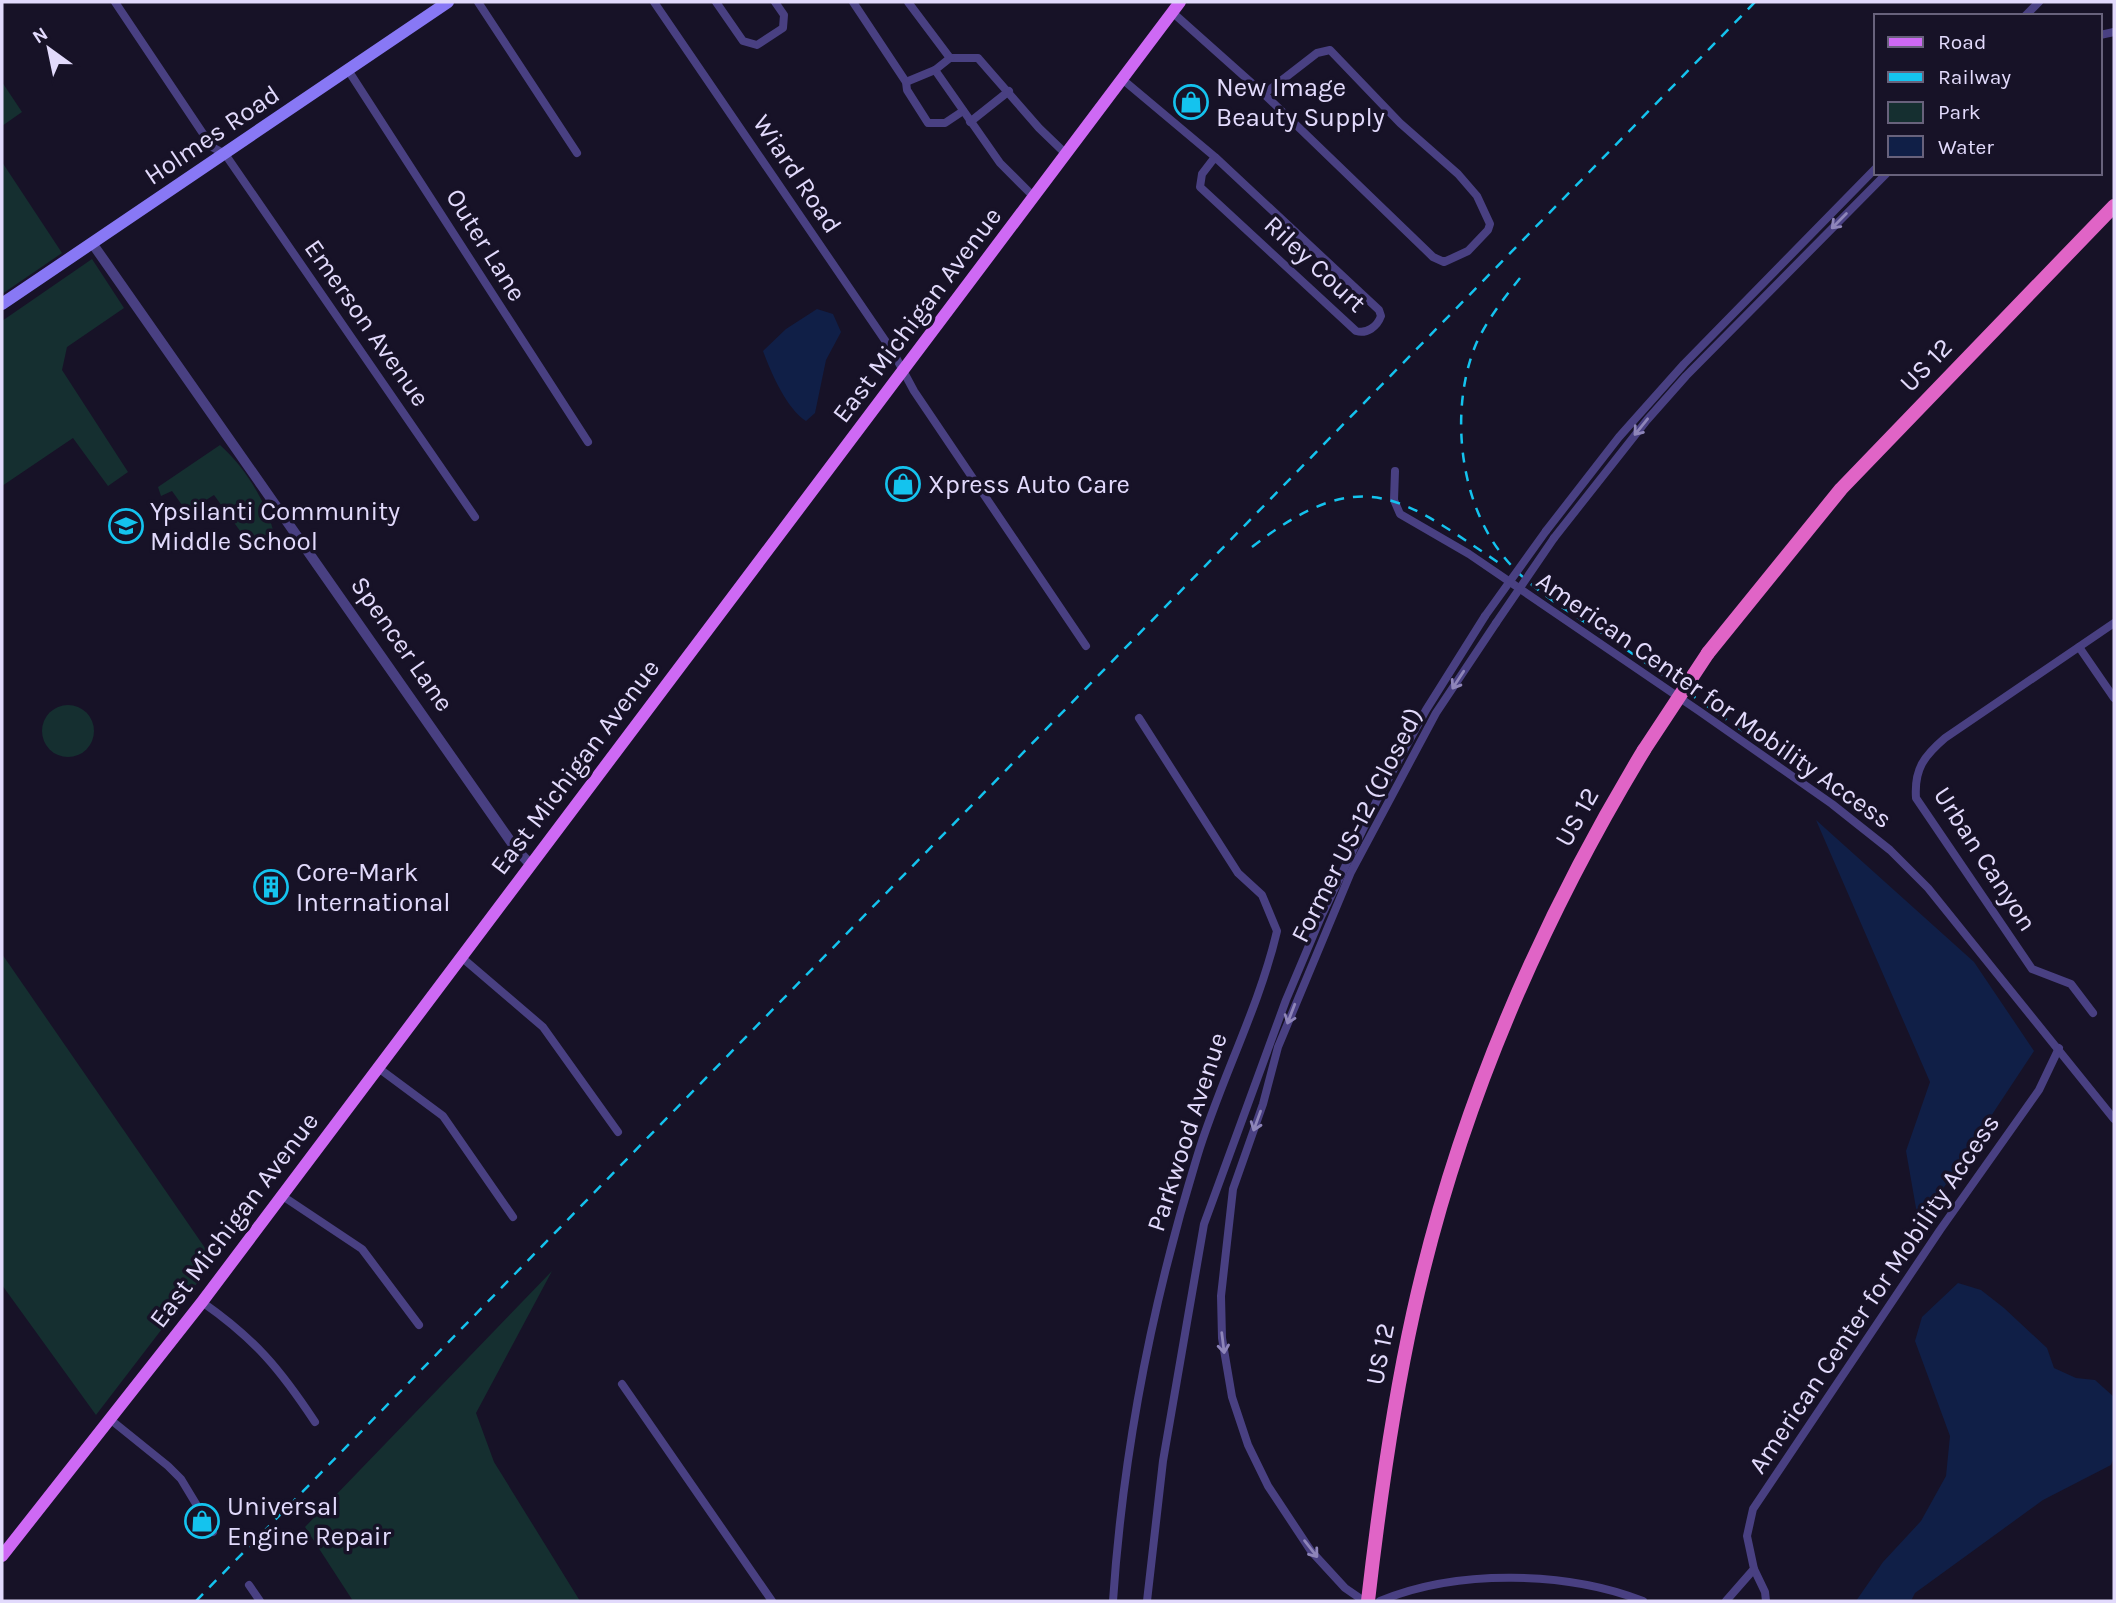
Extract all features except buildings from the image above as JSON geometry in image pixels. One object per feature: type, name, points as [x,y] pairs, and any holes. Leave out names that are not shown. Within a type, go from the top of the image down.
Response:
[{"type":"highway","name":"US 12","points":[[1366,1601],[1393,1411],[1434,1228],[1460,1141],[1513,1000],[1545,930],[1604,815],[1708,653],[1841,489],[2114,206]]},
{"type":"main road","name":"Holmes Road","points":[[2,304],[448,2]]},
{"type":"main road","name":"East Michigan Avenue","points":[[2,1556],[202,1302],[1176,7]]},
{"type":"street","name":"Emerson Avenue","points":[[115,2],[212,147],[225,154],[475,517]]},
{"type":"street","points":[[478,2],[577,153]]},
{"type":"street","name":"Wiard Road","points":[[654,2],[904,370],[922,402],[1086,646]]},
{"type":"street","points":[[716,2],[743,41],[757,45],[783,28],[784,15],[775,2]]},
{"type":"street","points":[[853,2],[906,82],[907,90],[928,123],[945,123],[963,111]]},
{"type":"street","points":[[908,2],[950,58]]},
{"type":"street","points":[[1176,7],[1264,94],[1433,257],[1444,262],[1452,260],[1468,251],[1488,230],[1490,224],[1477,196],[1458,174],[1400,123],[1330,50],[1317,53],[1264,94]]},
{"type":"street","points":[[906,82],[935,70],[950,58],[978,58],[1038,128],[1066,154]]},
{"type":"street","name":"Outer Lane","points":[[348,70],[588,442]]},
{"type":"street","points":[[935,70],[999,163],[1034,197]]},
{"type":"street","name":"Riley Court","points":[[1122,79],[1215,157],[1379,310],[1381,316],[1375,326],[1362,332],[1356,331],[1200,187],[1202,174],[1215,157]]},
{"type":"street","points":[[970,122],[1009,91]]},
{"type":"street","points":[[1147,1601],[1163,1461],[1204,1224],[1286,1000],[1321,917],[1377,800],[1426,710],[1485,615],[1619,437],[1684,364],[1874,170]]},
{"type":"street","name":"Former US-12 (Closed)","points":[[1366,1601],[1345,1588],[1311,1551],[1268,1486],[1248,1445],[1232,1397],[1222,1338],[1221,1296],[1233,1189],[1263,1104],[1275,1055],[1314,955],[1378,817],[1436,713],[1554,538],[1647,420],[1686,376],[1885,175]]},
{"type":"street","name":"Spencer Lane","points":[[92,243],[516,849],[530,864]]},
{"type":"street","name":"American Center for Mobility Access","points":[[1395,471],[1394,500],[1400,513],[1469,554],[1699,711],[1832,804],[1890,850],[1928,888],[2114,1119]]},
{"type":"street","name":"Urban Canyon","points":[[2093,1013],[2071,984],[2032,969],[1916,798],[1915,783],[1925,755],[2114,623]]},
{"type":"street","points":[[2079,647],[2114,698]]},
{"type":"street","name":"Parkwood Avenue","points":[[1113,1601],[1128,1464],[1171,1253],[1197,1155],[1276,931],[1262,895],[1238,873],[1139,718]]},
{"type":"street","points":[[460,956],[543,1027],[618,1132]]},
{"type":"street","name":"American Center for Mobility Access","points":[[1766,1601],[1747,1536],[1753,1509],[1932,1242],[2039,1090],[2059,1048]]},
{"type":"street","points":[[377,1067],[443,1115],[513,1217]]},
{"type":"street","points":[[281,1195],[362,1249],[419,1325]]},
{"type":"street","points":[[202,1302],[227,1319],[268,1356],[315,1422]]},
{"type":"street","points":[[622,1384],[772,1601]]},
{"type":"street","points":[[111,1420],[160,1457],[174,1473],[213,1532]]},
{"type":"street","points":[[1726,1601],[1755,1569]]},
{"type":"street","points":[[1380,1601],[1406,1591],[1460,1580],[1566,1583],[1612,1589],[1643,1601]]},
{"type":"street","points":[[249,1585],[260,1601]]},
{"type":"green space","points":[[2,82],[22,112],[2,126]]},
{"type":"green space","points":[[2,162],[62,253],[2,294]]},
{"type":"green space","points":[[92,259],[124,308],[67,347],[62,370],[128,472],[108,486],[73,438],[2,486],[2,321]]},
{"type":"green space","points":[[220,445],[252,484],[265,507],[273,530],[251,546],[214,495],[187,512],[172,491],[161,496],[158,487]]},
{"type":"green space","points":[[68,705],[87,712],[94,731],[87,750],[68,757],[49,750],[42,731],[49,712]]},
{"type":"green space","points":[[2,954],[214,1261],[96,1415],[2,1285]]},
{"type":"green space","points":[[552,1271],[476,1413],[494,1462],[580,1601],[353,1601],[305,1527]]},
{"type":"water","points":[[817,309],[833,314],[841,332],[826,360],[815,413],[806,421],[786,399],[763,351],[786,329]]},
{"type":"water","points":[[1816,820],[1974,962],[2034,1051],[1919,1225],[1906,1151],[1930,1082]]},
{"type":"water","points":[[1958,1283],[1981,1290],[2004,1308],[2047,1348],[2054,1368],[2076,1378],[2095,1380],[2114,1397],[2114,1457],[2111,1465],[2043,1500],[1915,1593],[1911,1601],[1856,1601],[1883,1562],[1921,1521],[1946,1476],[1950,1436],[1915,1341],[1922,1317]]},
{"type":"railway","points":[[196,1601],[1755,2]]},
{"type":"railway","points":[[1520,278],[1502,301],[1476,344],[1463,397],[1461,425],[1468,483],[1489,535],[1515,570],[1541,592],[1806,774]]},
{"type":"railway","points":[[1252,547],[1291,520],[1324,504],[1354,497],[1382,498],[1409,507],[1438,523],[1505,567]]},
{"type":"place","name":"New Image Beauty Supply","points":[[1191,102]]},
{"type":"place","name":"Xpress Auto Care","points":[[903,484]]},
{"type":"place","name":"Ypsilanti Community Middle School","points":[[126,526]]},
{"type":"place","name":"Core-Mark International","points":[[271,887]]},
{"type":"place","name":"Universal Engine Repair","points":[[202,1521]]}]
